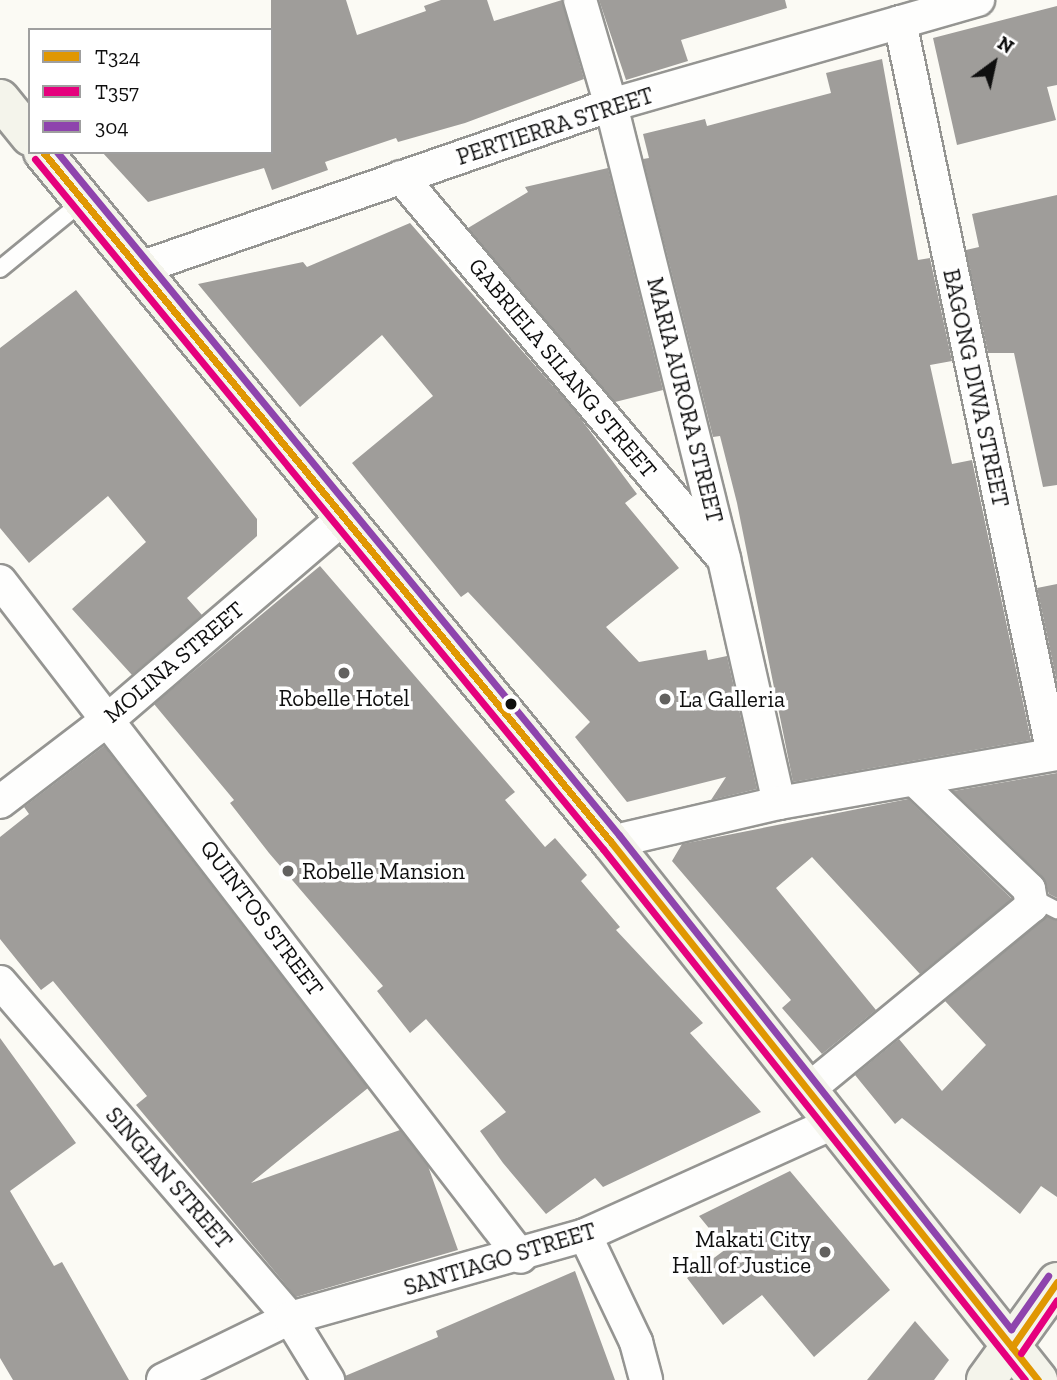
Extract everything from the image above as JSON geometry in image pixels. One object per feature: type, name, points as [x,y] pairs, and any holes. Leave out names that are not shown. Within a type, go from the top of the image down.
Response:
[{"type":"main road","points":[[0,99],[28,134]]},
{"type":"main road","points":[[45,154],[611,842],[1038,1380]]},
{"type":"main road","points":[[986,1380],[1057,1282]]},
{"type":"street","name":"MARIA AURORA STREET","points":[[580,0],[611,105],[724,559],[779,803]]},
{"type":"street","name":"PERTIERRA STREET","points":[[137,269],[611,105],[978,0]]},
{"type":"street","name":"BAGONG DIWA STREET","points":[[900,22],[1055,754]]},
{"type":"street","name":"GABRIELA SILANG STREET","points":[[401,177],[724,559]]},
{"type":"street","name":"MOLINA STREET","points":[[0,802],[110,718],[343,518]]},
{"type":"street","name":"QUINTOS STREET","points":[[0,581],[110,718],[521,1257]]},
{"type":"street","points":[[611,842],[779,803],[1055,754]]},
{"type":"street","points":[[808,1089],[1046,904],[915,780]]},
{"type":"street","name":"SINGIAN STREET","points":[[0,982],[290,1318],[328,1380]]},
{"type":"street","name":"SANTIAGO STREET","points":[[163,1380],[290,1318],[521,1257],[584,1235],[833,1123]]},
{"type":"street","points":[[584,1235],[636,1342],[646,1380]]},
{"type":"lane","points":[[0,269],[83,201]]},
{"type":"building","points":[[271,0],[346,0],[357,35],[426,11],[424,6],[441,0],[487,0],[494,21],[562,0],[584,79],[465,123],[398,142],[396,138],[325,162],[328,170],[272,190],[264,168],[148,202],[104,154],[273,154]]},
{"type":"building","points":[[599,0],[785,0],[787,8],[681,40],[688,61],[626,80]]},
{"type":"building","points":[[1057,6],[1057,85],[1047,87],[1056,120],[957,145],[933,38]]},
{"type":"building","points":[[882,59],[918,260],[930,258],[952,361],[930,365],[952,464],[972,460],[1031,740],[793,782],[737,503],[720,436],[713,437],[643,159],[649,158],[643,134],[705,119],[707,126],[831,93],[826,73]]},
{"type":"building","points":[[608,168],[663,390],[615,402],[468,228],[528,192],[525,187]]},
{"type":"building","points":[[1057,195],[1057,485],[1043,487],[1014,353],[988,353],[966,250],[979,247],[972,214]]},
{"type":"building","points":[[410,223],[575,411],[637,494],[625,503],[679,568],[606,627],[639,662],[706,650],[708,660],[727,656],[757,789],[711,800],[726,777],[627,802],[575,737],[590,722],[468,592],[461,597],[352,463],[433,396],[382,335],[300,407],[198,284],[303,262],[307,267]]},
{"type":"building","points":[[76,290],[257,519],[257,536],[187,598],[202,615],[132,675],[72,609],[146,542],[108,496],[29,563],[0,528],[0,348]]},
{"type":"building","points":[[320,566],[515,792],[505,800],[545,847],[555,838],[587,875],[581,881],[620,927],[616,930],[703,1023],[690,1033],[761,1112],[603,1187],[595,1178],[546,1214],[503,1163],[480,1131],[506,1112],[426,1019],[410,1033],[377,991],[383,986],[269,853],[230,803],[234,800],[154,704]]},
{"type":"building","points":[[1057,584],[1057,683],[1037,588]]},
{"type":"building","points":[[104,746],[368,1088],[251,1183],[400,1130],[428,1166],[458,1250],[296,1297],[136,1105],[147,1096],[53,981],[41,990],[0,939],[0,837],[29,814],[24,807]]},
{"type":"building","points":[[1057,773],[1057,898],[1049,894],[1042,876],[953,791]]},
{"type":"building","points":[[908,799],[1012,899],[920,974],[812,857],[776,888],[876,1010],[822,1054],[782,1008],[791,1000],[672,861],[682,844]]},
{"type":"building","points":[[1046,916],[1057,920],[1057,1197],[1041,1186],[1020,1214],[902,1118],[895,1124],[855,1075],[899,1039],[942,1091],[986,1045],[945,1001]]},
{"type":"building","points":[[0,1038],[76,1143],[10,1191],[54,1266],[62,1262],[129,1380],[13,1380],[0,1358]]},
{"type":"building","points":[[790,1171],[890,1290],[814,1357],[762,1295],[723,1325],[687,1278],[726,1249],[699,1216]]},
{"type":"building","points":[[575,1271],[615,1380],[346,1380],[345,1376],[438,1337],[436,1331]]},
{"type":"building","points":[[915,1321],[949,1360],[934,1380],[867,1380]]},
{"type":"transit line","name":"T324","points":[[45,154],[611,842],[1038,1380]]},
{"type":"transit line","name":"304","points":[[59,154],[619,835],[1011,1329],[1048,1276]]},
{"type":"transit line","name":"T357","points":[[35,159],[603,849],[1025,1380]]},
{"type":"transit line","name":"T324","points":[[1012,1347],[1057,1282]]},
{"type":"transit line","name":"T357","points":[[1021,1353],[1057,1300]]},
{"type":"place","name":"Robelle Hotel","points":[[344,673]]},
{"type":"place","name":"La Galleria","points":[[665,699]]},
{"type":"place","name":"Robelle Mansion","points":[[288,871]]},
{"type":"place","name":"Makati City Hall of Justice","points":[[825,1252]]}]
